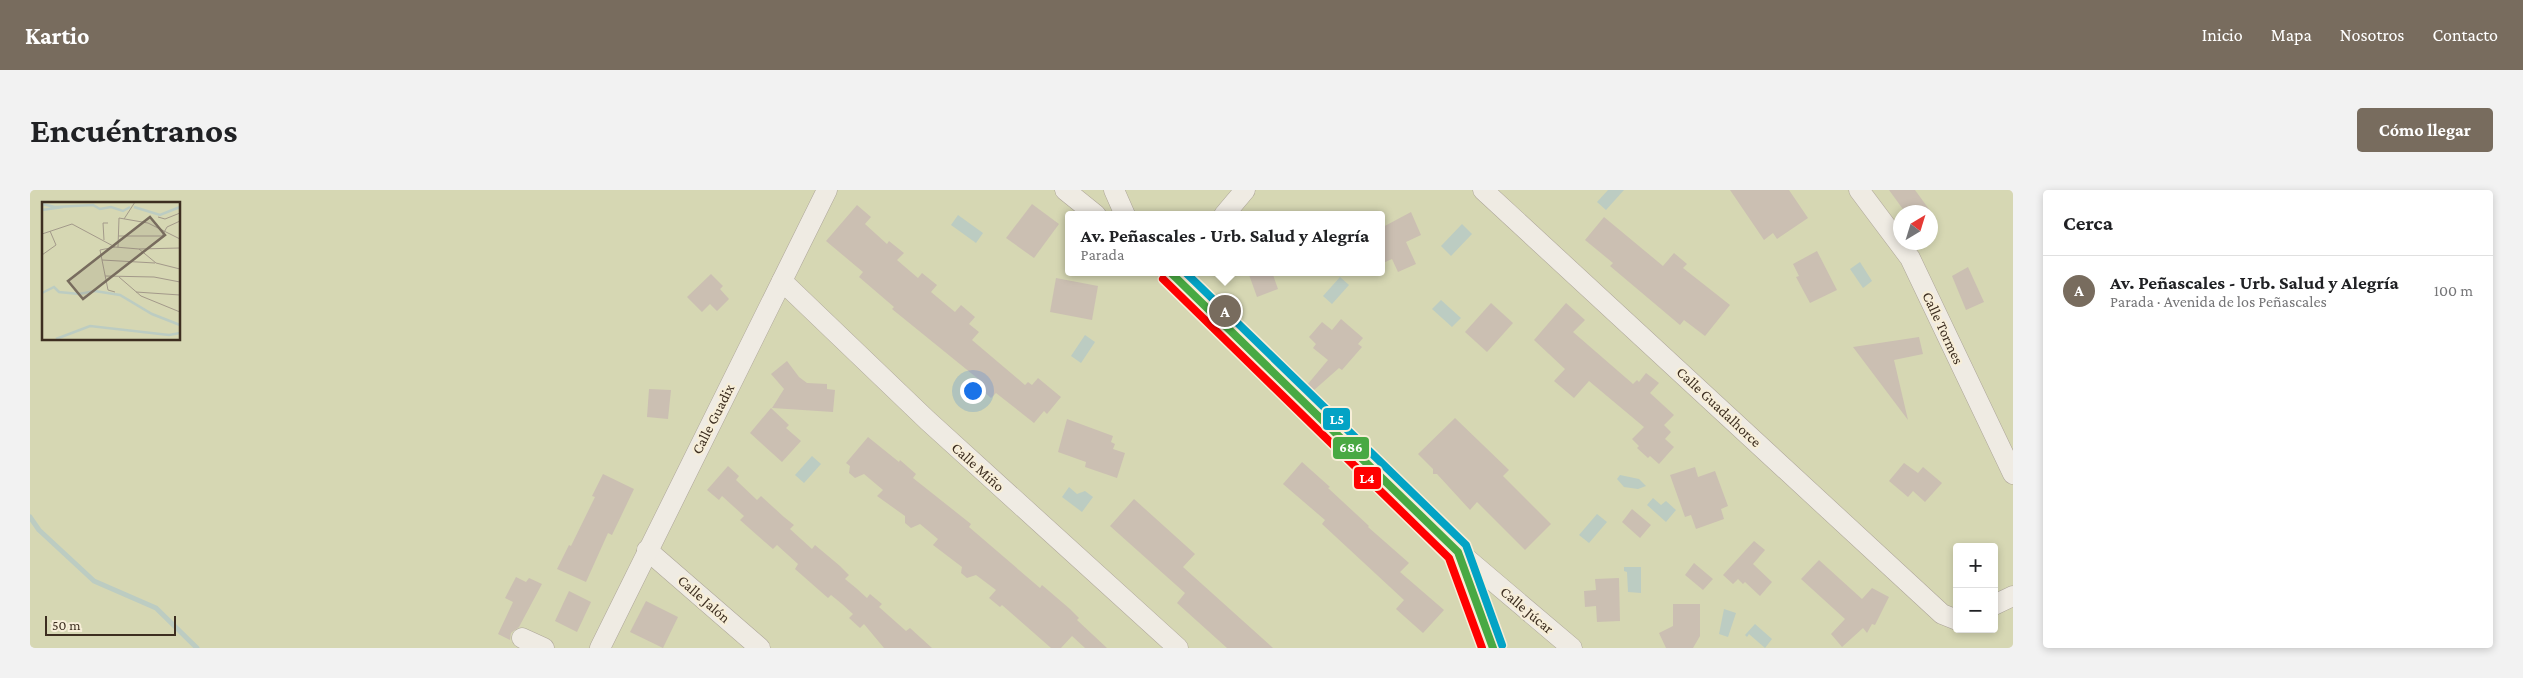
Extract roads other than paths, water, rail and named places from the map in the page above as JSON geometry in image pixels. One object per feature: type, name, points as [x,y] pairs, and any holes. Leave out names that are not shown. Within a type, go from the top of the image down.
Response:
[{"type":"street","name":"Calle Guadix","points":[[600,648],[827,190]]},
{"type":"street","points":[[1065,190],[1091,211]]},
{"type":"street","points":[[1114,190],[1123,211]]},
{"type":"street","points":[[1227,211],[1245,190]]},
{"type":"street","name":"Calle Guadalhorce","points":[[1483,190],[1942,614],[1953,618]]},
{"type":"street","name":"Calle Tormes","points":[[1859,190],[1910,258],[2013,474]]},
{"type":"street","name":"Calle Júcar","points":[[1177,276],[1458,552],[1572,648]]},
{"type":"street","name":"Calle Miño","points":[[782,281],[927,420],[1178,648]]},
{"type":"street","name":"Calle Jalón","points":[[647,550],[760,648]]},
{"type":"street","points":[[1458,552],[1493,648]]},
{"type":"street","points":[[1998,603],[2013,596]]},
{"type":"street","points":[[522,638],[544,648]]},
{"type":"waterway","points":[[30,517],[39,530],[94,581],[156,608],[197,648]]},
{"type":"place","name":"Av. Peñascales - Urb. Salud y Alegría","points":[[1225,311]]}]
